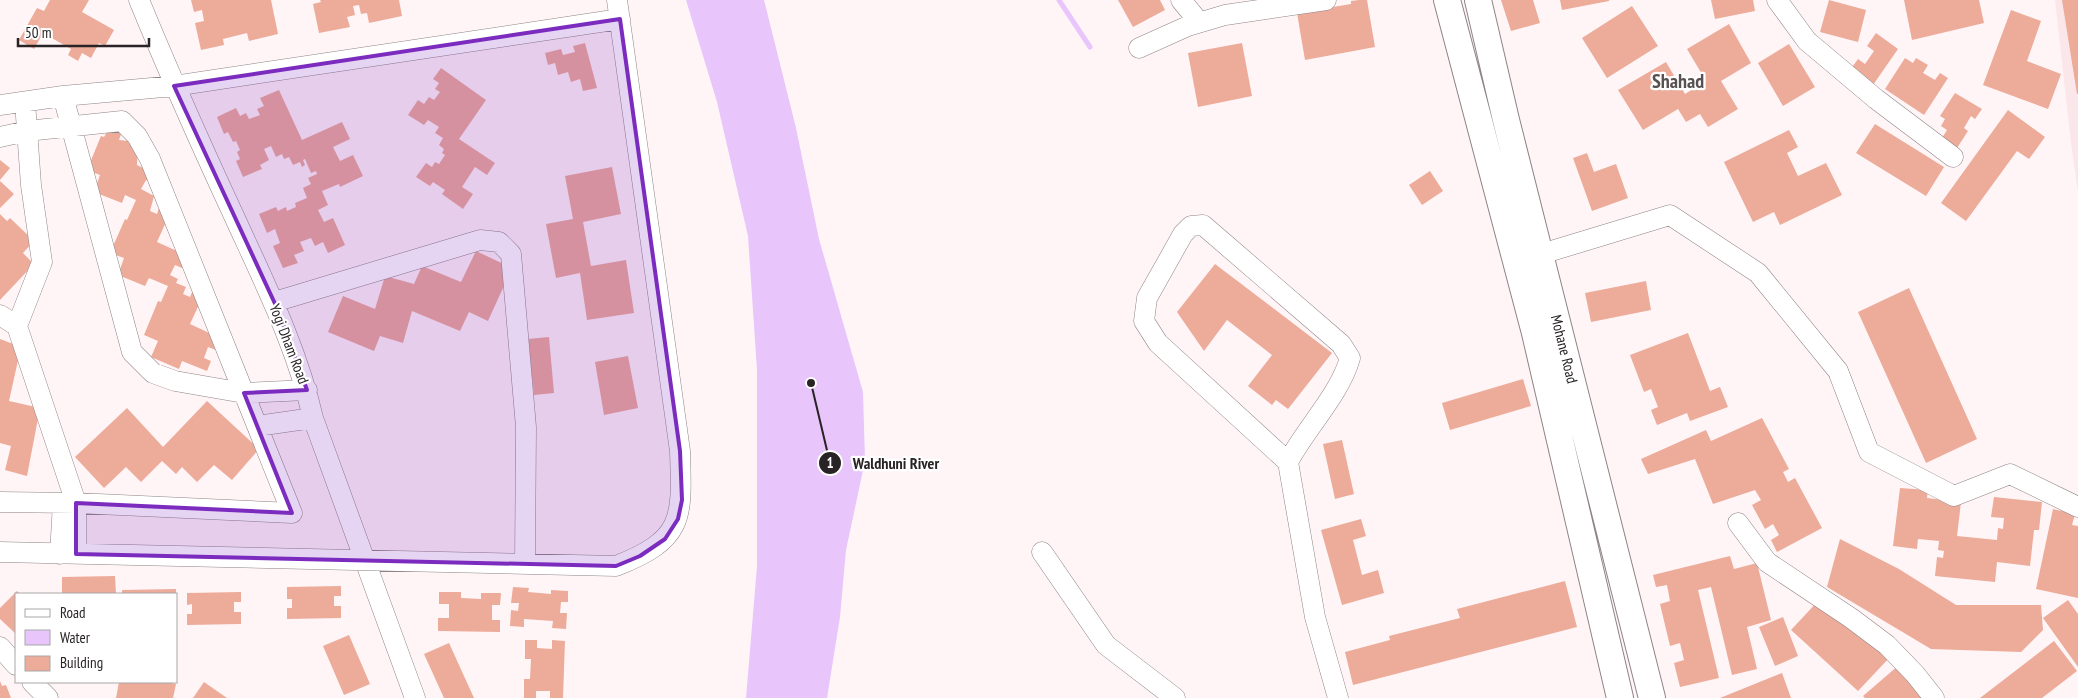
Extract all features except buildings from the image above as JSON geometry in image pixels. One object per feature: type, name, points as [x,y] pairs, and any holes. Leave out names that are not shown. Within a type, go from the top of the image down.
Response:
[{"type":"main road","name":"Mohane Road","points":[[1447,0],[1529,258],[1652,698]]},
{"type":"main road","name":"Mohane Road","points":[[1478,0],[1620,698]]},
{"type":"street","name":"Yogi Dham Road","points":[[138,0],[174,86],[274,302],[307,390],[313,418],[414,698]]},
{"type":"street","points":[[1180,0],[1199,22]]},
{"type":"street","points":[[1139,48],[1199,22],[1225,15],[1326,0]]},
{"type":"street","points":[[1777,0],[1807,41],[1876,99],[1953,157]]},
{"type":"street","points":[[0,105],[63,96],[174,86],[619,10],[680,451],[682,500],[678,519],[664,539],[640,556],[616,566],[0,552]]},
{"type":"street","points":[[63,96],[69,126],[132,352],[153,374],[174,381],[244,393],[307,390]]},
{"type":"street","points":[[25,102],[31,185],[42,262],[17,326],[69,503],[68,554]]},
{"type":"street","points":[[0,138],[27,131],[122,121],[137,136],[150,159],[292,513],[69,503],[0,502]]},
{"type":"street","points":[[1529,258],[1670,215],[1758,273],[1838,371],[1869,452],[1954,496],[2010,474],[2078,507]]},
{"type":"street","points":[[1288,462],[1298,443],[1346,374],[1350,358],[1341,344],[1203,225],[1191,226],[1183,234],[1147,298],[1144,321],[1158,343],[1288,462],[1316,617],[1338,698]]},
{"type":"street","points":[[274,302],[480,240],[499,242],[511,254],[526,427],[525,564]]},
{"type":"street","points":[[0,315],[17,326]]},
{"type":"street","points":[[257,426],[313,418]]},
{"type":"street","points":[[1738,523],[1768,562],[1851,618],[1887,645],[1915,674],[1934,698]]},
{"type":"street","points":[[1042,552],[1106,645],[1176,698]]},
{"type":"street","points":[[0,647],[15,664]]},
{"type":"street","points":[[33,683],[48,698]]},
{"type":"highlighted area","points":[[620,19],[680,451],[682,500],[678,519],[665,539],[640,556],[616,566],[76,554],[76,503],[292,513],[244,393],[307,390],[277,308],[174,86]]},
{"type":"shaded area","points":[[2055,0],[2078,0],[2078,192],[2071,144]]},
{"type":"water","points":[[686,0],[764,0],[796,128],[819,239],[863,392],[865,461],[846,550],[840,617],[827,698],[746,698],[757,566],[757,370],[748,236],[717,102]]},
{"type":"waterway","points":[[1059,0],[1090,47]]},
{"type":"place","name":"Waldhuni River","points":[[811,383]]},
{"type":"district","name":"Shahad","points":[[1678,81]]}]
